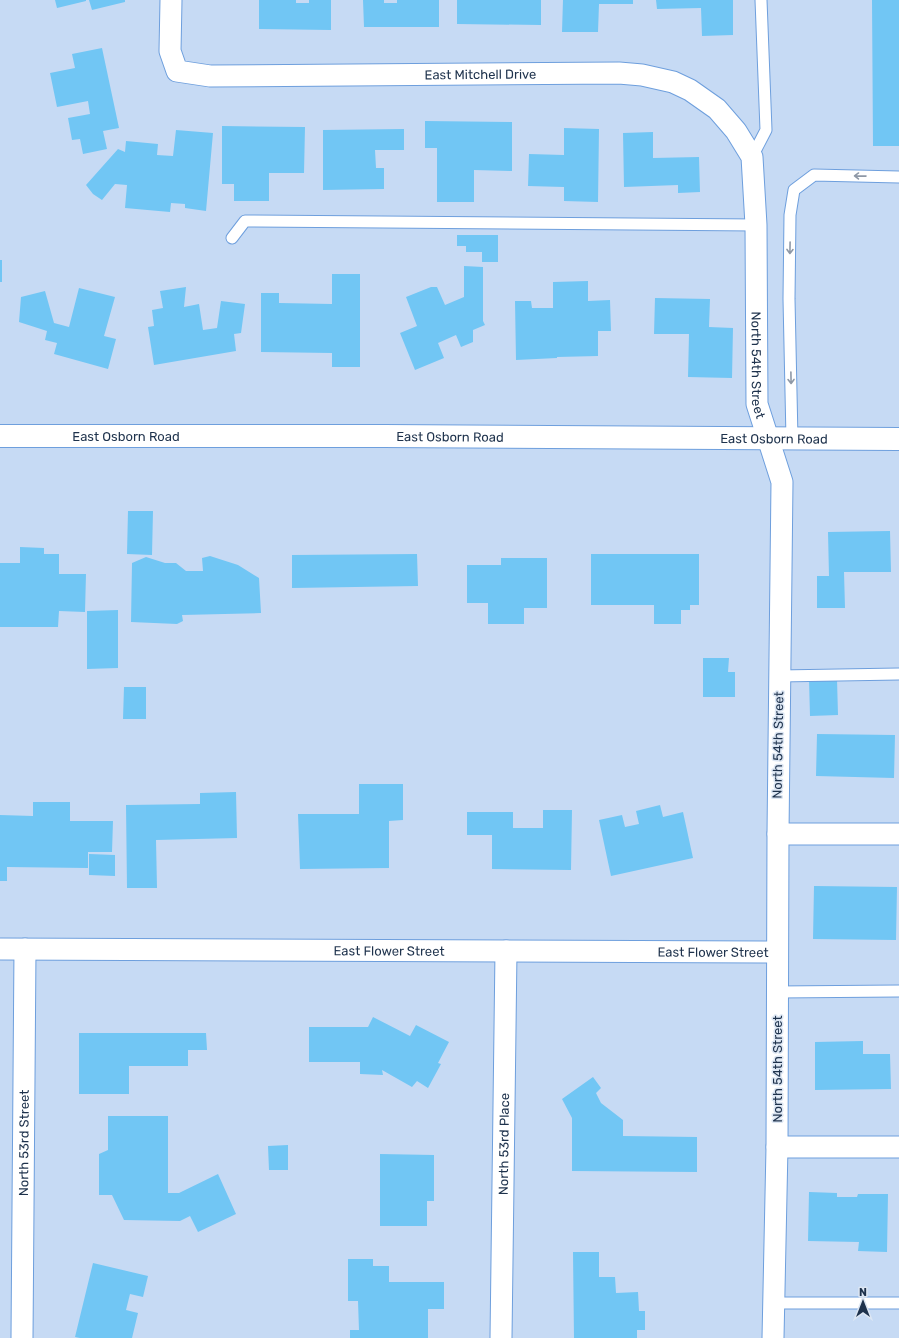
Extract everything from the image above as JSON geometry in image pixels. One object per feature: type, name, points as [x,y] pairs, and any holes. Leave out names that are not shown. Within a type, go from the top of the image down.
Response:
[{"type":"street","name":"East Mitchell Drive","points":[[171,0],[170,51],[177,71],[210,76],[642,75],[673,82],[690,90],[717,109],[736,131],[752,157]]},
{"type":"street","name":"North 54th Street","points":[[752,157],[756,224],[757,404],[782,482],[779,676],[777,1147],[773,1338]]},
{"type":"street","name":"East Osborn Road","points":[[0,436],[384,436],[899,439]]},
{"type":"street","points":[[778,834],[899,834]]},
{"type":"street","name":"East Flower Street","points":[[0,949],[777,952]]},
{"type":"street","name":"North 53rd Street","points":[[22,1338],[25,949]]},
{"type":"street","name":"North 53rd Place","points":[[500,1338],[506,951]]},
{"type":"street","points":[[777,1147],[899,1147]]},
{"type":"lane","points":[[752,157],[766,130],[761,0]]},
{"type":"lane","points":[[792,439],[789,299],[790,215],[794,190],[814,174],[899,177]]},
{"type":"lane","points":[[232,238],[245,221],[756,224]]},
{"type":"lane","points":[[779,676],[899,674]]},
{"type":"lane","points":[[777,992],[899,991]]},
{"type":"lane","points":[[773,1303],[899,1303]]},
{"type":"building","points":[[55,0],[86,0],[86,1],[57,8]]},
{"type":"building","points":[[89,0],[125,0],[125,2],[92,10]]},
{"type":"building","points":[[259,0],[296,0],[296,3],[309,3],[309,0],[331,0],[331,30],[259,29]]},
{"type":"building","points":[[363,0],[384,0],[384,3],[397,3],[397,0],[439,0],[439,27],[364,27]]},
{"type":"building","points":[[457,0],[541,0],[541,25],[457,24]]},
{"type":"building","points":[[563,0],[633,0],[633,4],[599,4],[598,32],[562,32]]},
{"type":"building","points":[[656,0],[733,0],[733,35],[702,36],[701,8],[657,9]]},
{"type":"building","points":[[872,0],[899,0],[899,146],[873,146]]},
{"type":"building","points":[[102,48],[119,128],[103,131],[107,149],[83,154],[80,139],[72,140],[68,118],[90,114],[88,101],[57,107],[50,73],[75,68],[72,54]]},
{"type":"building","points":[[425,121],[512,122],[512,171],[474,170],[474,202],[437,202],[437,148],[425,148]]},
{"type":"building","points":[[222,126],[305,127],[304,173],[269,173],[269,201],[234,201],[234,184],[222,184]]},
{"type":"building","points":[[564,128],[599,129],[598,202],[564,201],[564,187],[528,186],[529,154],[564,155]]},
{"type":"building","points":[[404,129],[404,150],[375,150],[376,168],[384,168],[384,189],[323,190],[323,130]]},
{"type":"building","points":[[176,130],[213,133],[206,211],[185,208],[185,204],[171,203],[170,212],[125,208],[127,185],[115,184],[102,200],[93,194],[86,185],[118,149],[125,152],[126,141],[158,144],[157,155],[173,156]]},
{"type":"building","points":[[653,132],[653,158],[699,157],[700,192],[678,193],[678,185],[624,187],[623,133]]},
{"type":"building","points":[[457,235],[498,235],[498,262],[482,262],[482,252],[466,252],[466,246],[457,246]]},
{"type":"building","points":[[0,260],[2,260],[2,282],[0,282]]},
{"type":"building","points":[[464,266],[483,267],[483,321],[485,325],[473,330],[473,342],[461,347],[456,335],[438,343],[444,358],[415,370],[400,333],[417,326],[406,297],[431,287],[437,287],[445,305],[464,297]]},
{"type":"building","points":[[332,274],[360,274],[360,367],[332,367],[332,353],[261,352],[261,293],[279,293],[279,303],[332,304]]},
{"type":"building","points":[[588,281],[588,301],[610,300],[611,331],[598,331],[598,356],[516,360],[515,301],[531,301],[532,308],[553,308],[553,282]]},
{"type":"building","points":[[186,287],[184,307],[199,304],[203,330],[217,328],[221,301],[245,304],[241,333],[234,334],[236,351],[154,365],[148,327],[154,326],[152,310],[163,308],[160,291]]},
{"type":"building","points":[[79,288],[115,297],[104,336],[116,339],[108,369],[54,354],[57,343],[45,340],[47,331],[19,322],[21,297],[45,291],[54,323],[69,327]]},
{"type":"building","points":[[655,298],[710,299],[709,327],[733,328],[732,378],[688,377],[689,334],[654,334]]},
{"type":"building","points":[[128,511],[153,511],[152,555],[127,554]]},
{"type":"building","points":[[890,531],[891,572],[844,572],[845,608],[817,608],[817,576],[829,576],[828,532]]},
{"type":"building","points":[[20,547],[44,548],[44,554],[59,554],[59,574],[86,574],[85,612],[59,611],[58,627],[0,627],[0,563],[20,563]]},
{"type":"building","points":[[417,554],[418,586],[292,588],[292,555]]},
{"type":"building","points":[[591,554],[699,554],[699,605],[690,605],[690,610],[681,610],[681,624],[654,624],[654,605],[591,605]]},
{"type":"building","points":[[210,556],[238,565],[259,578],[261,613],[182,615],[183,621],[177,624],[131,622],[132,563],[146,557],[165,563],[176,563],[186,571],[203,571],[202,558]]},
{"type":"building","points":[[501,558],[547,558],[547,608],[524,608],[524,624],[488,624],[488,603],[467,603],[467,565],[501,565]]},
{"type":"building","points":[[118,610],[118,668],[87,669],[87,611]]},
{"type":"building","points":[[703,658],[729,658],[728,672],[735,672],[735,697],[703,697]]},
{"type":"building","points":[[809,679],[837,679],[838,715],[810,716]]},
{"type":"building","points":[[124,687],[146,687],[146,719],[123,719]]},
{"type":"building","points":[[817,734],[895,735],[894,778],[816,776]]},
{"type":"building","points":[[359,784],[403,784],[403,820],[389,821],[389,868],[300,869],[298,814],[359,814]]},
{"type":"building","points":[[236,792],[237,838],[156,840],[157,888],[127,888],[126,805],[200,804],[200,793]]},
{"type":"building","points":[[33,802],[70,802],[70,821],[113,821],[112,852],[88,852],[88,868],[7,867],[7,881],[0,881],[0,815],[33,816]]},
{"type":"building","points":[[660,805],[663,817],[683,812],[693,858],[611,876],[599,820],[622,815],[625,827],[639,824],[636,811]]},
{"type":"building","points":[[543,810],[572,810],[571,870],[492,869],[492,835],[467,835],[467,812],[513,812],[513,828],[543,828]]},
{"type":"building","points":[[89,854],[115,855],[115,876],[89,875]]},
{"type":"building","points":[[814,886],[897,887],[896,940],[813,939]]},
{"type":"building","points":[[373,1017],[410,1036],[416,1025],[449,1042],[438,1063],[441,1064],[428,1088],[417,1081],[412,1087],[382,1070],[383,1075],[360,1074],[360,1062],[309,1062],[309,1027],[368,1027]]},
{"type":"building","points":[[79,1033],[206,1033],[207,1050],[188,1050],[188,1066],[129,1066],[129,1094],[79,1094]]},
{"type":"building","points":[[863,1041],[863,1054],[890,1054],[891,1089],[815,1090],[815,1042]]},
{"type":"building","points":[[593,1077],[601,1088],[596,1093],[601,1103],[623,1120],[623,1136],[697,1137],[697,1172],[572,1171],[572,1118],[562,1099]]},
{"type":"building","points":[[108,1116],[168,1116],[168,1193],[179,1193],[218,1174],[236,1214],[198,1232],[190,1216],[180,1221],[124,1220],[112,1195],[99,1195],[99,1154],[108,1150]]},
{"type":"building","points":[[288,1145],[288,1170],[269,1170],[268,1146]]},
{"type":"building","points":[[380,1154],[434,1155],[434,1201],[427,1201],[427,1226],[380,1226]]},
{"type":"building","points":[[809,1192],[837,1193],[837,1197],[857,1197],[858,1194],[888,1194],[887,1252],[858,1251],[859,1242],[808,1241]]},
{"type":"building","points":[[573,1252],[599,1252],[599,1277],[615,1277],[616,1293],[638,1292],[639,1311],[645,1311],[645,1330],[637,1330],[637,1338],[574,1338]]},
{"type":"building","points":[[348,1259],[373,1259],[373,1266],[389,1266],[389,1282],[444,1282],[444,1309],[428,1309],[428,1338],[350,1338],[350,1330],[359,1330],[358,1301],[348,1301]]},
{"type":"building","points":[[93,1263],[148,1276],[143,1297],[130,1294],[126,1310],[138,1313],[132,1338],[75,1337]]}]
